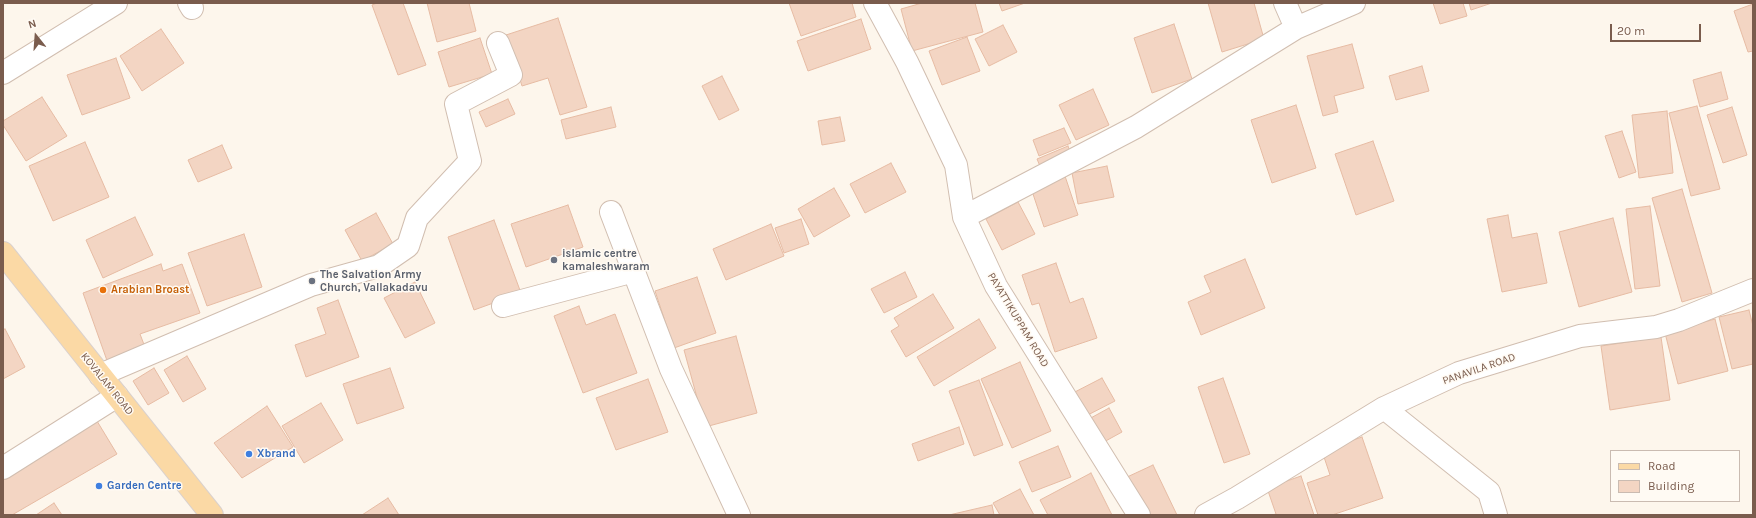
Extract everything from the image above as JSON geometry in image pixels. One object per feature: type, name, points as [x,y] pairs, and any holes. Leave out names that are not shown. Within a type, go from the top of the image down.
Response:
[{"type":"main road","name":"KOVALAM ROAD","points":[[3,253],[212,515]]},
{"type":"street","points":[[3,74],[116,3]]},
{"type":"street","name":"PAYATTIKUPPAM ROAD","points":[[876,3],[907,62],[956,166],[964,217],[996,286],[1139,515]]},
{"type":"street","points":[[1285,3],[1296,28]]},
{"type":"street","points":[[964,217],[1136,127],[1296,28],[1354,3]]},
{"type":"street","points":[[100,376],[311,285],[379,266],[408,246],[417,218],[470,161],[456,104],[511,75],[498,43]]},
{"type":"street","points":[[611,212],[671,369],[739,515]]},
{"type":"street","points":[[503,306],[634,271]]},
{"type":"street","name":"PANAVILA ROAD","points":[[1206,515],[1237,498],[1384,408],[1459,373],[1580,336],[1656,327],[1679,320],[1753,290]]},
{"type":"street","points":[[3,468],[117,396]]},
{"type":"street","points":[[1384,408],[1489,492],[1496,515]]},
{"type":"building","points":[[377,3],[403,3],[426,65],[398,75],[372,5]]},
{"type":"building","points":[[427,3],[469,3],[476,31],[437,42]]},
{"type":"building","points":[[789,3],[852,3],[856,17],[801,36]]},
{"type":"building","points":[[922,3],[975,3],[983,32],[912,51],[901,9]]},
{"type":"building","points":[[999,3],[1025,3],[1002,11]]},
{"type":"building","points":[[1208,3],[1254,3],[1264,39],[1222,52]]},
{"type":"building","points":[[1433,3],[1463,3],[1467,16],[1440,24]]},
{"type":"building","points":[[1469,3],[1492,3],[1471,10]]},
{"type":"building","points":[[1753,4],[1753,51],[1748,52],[1734,11]]},
{"type":"building","points":[[558,18],[587,107],[560,115],[548,78],[522,86],[506,35]]},
{"type":"building","points":[[861,19],[871,49],[808,71],[797,41]]},
{"type":"building","points":[[1174,24],[1192,79],[1152,93],[1134,38]]},
{"type":"building","points":[[1003,25],[1017,52],[989,66],[975,39]]},
{"type":"building","points":[[161,29],[184,63],[142,91],[120,56]]},
{"type":"building","points":[[967,37],[980,71],[942,85],[929,51]]},
{"type":"building","points":[[480,38],[492,74],[449,87],[438,52]]},
{"type":"building","points":[[1352,44],[1364,88],[1334,96],[1338,112],[1323,116],[1307,56]]},
{"type":"building","points":[[116,58],[130,98],[82,115],[67,75]]},
{"type":"building","points":[[1422,66],[1429,91],[1396,100],[1389,76]]},
{"type":"building","points":[[1721,72],[1728,99],[1700,107],[1693,80]]},
{"type":"building","points":[[722,76],[739,110],[719,120],[702,86]]},
{"type":"building","points":[[1093,89],[1109,125],[1076,140],[1059,105]]},
{"type":"building","points":[[42,97],[67,136],[26,161],[3,125],[3,121]]},
{"type":"building","points":[[508,99],[515,114],[486,127],[479,112]]},
{"type":"building","points":[[1296,105],[1316,168],[1272,183],[1251,120]]},
{"type":"building","points":[[1697,106],[1720,189],[1691,196],[1669,113]]},
{"type":"building","points":[[611,107],[616,127],[566,139],[561,120]]},
{"type":"building","points":[[1732,107],[1747,155],[1723,163],[1707,115]]},
{"type":"building","points":[[1667,111],[1673,173],[1639,178],[1632,115]]},
{"type":"building","points":[[840,117],[845,141],[822,145],[818,121]]},
{"type":"building","points":[[1064,128],[1071,143],[1039,156],[1033,140]]},
{"type":"building","points":[[1622,131],[1636,172],[1619,178],[1605,136]]},
{"type":"building","points":[[1373,141],[1394,201],[1356,215],[1335,154]]},
{"type":"building","points":[[85,142],[109,197],[53,221],[29,166]]},
{"type":"building","points":[[222,145],[232,168],[198,182],[188,160]]},
{"type":"building","points":[[1068,146],[1073,159],[1042,171],[1037,159]]},
{"type":"building","points":[[891,163],[906,192],[865,213],[850,184]]},
{"type":"building","points":[[1107,166],[1114,197],[1078,204],[1072,173]]},
{"type":"building","points":[[1065,176],[1078,215],[1044,227],[1031,188]]},
{"type":"building","points":[[834,188],[850,216],[814,237],[798,209]]},
{"type":"building","points":[[1682,189],[1712,293],[1682,302],[1652,198]]},
{"type":"building","points":[[1018,202],[1035,234],[1002,250],[986,219]]},
{"type":"building","points":[[568,205],[583,247],[526,267],[511,224]]},
{"type":"building","points":[[1650,206],[1660,286],[1635,289],[1626,209]]},
{"type":"building","points":[[376,213],[393,244],[362,261],[345,230]]},
{"type":"building","points":[[1508,215],[1512,238],[1537,233],[1547,283],[1502,292],[1487,219]]},
{"type":"building","points":[[135,217],[153,255],[103,278],[86,240]]},
{"type":"building","points":[[1613,218],[1632,292],[1579,307],[1559,232]]},
{"type":"building","points":[[801,219],[809,244],[784,253],[775,228]]},
{"type":"building","points":[[494,220],[521,293],[474,310],[448,237]]},
{"type":"building","points":[[771,224],[784,256],[726,280],[713,249]]},
{"type":"building","points":[[244,234],[262,287],[207,306],[188,253]]},
{"type":"building","points":[[1245,259],[1265,308],[1201,335],[1188,302],[1211,292],[1204,276]]},
{"type":"building","points":[[1056,263],[1070,303],[1083,298],[1097,338],[1055,352],[1039,303],[1032,305],[1022,275]]},
{"type":"building","points":[[161,264],[163,271],[182,264],[200,313],[140,334],[148,355],[110,369],[83,293]]},
{"type":"building","points":[[905,272],[917,297],[884,313],[871,289]]},
{"type":"building","points":[[697,277],[716,333],[674,348],[655,291]]},
{"type":"building","points":[[415,282],[435,323],[405,338],[384,298]]},
{"type":"building","points":[[933,294],[954,328],[906,357],[891,331],[899,326],[894,318]]},
{"type":"building","points":[[338,300],[359,357],[306,377],[295,345],[326,334],[317,308]]},
{"type":"building","points":[[579,306],[586,325],[615,314],[637,373],[583,393],[554,316]]},
{"type":"building","points":[[1749,310],[1753,326],[1753,364],[1732,369],[1719,317]]},
{"type":"building","points":[[979,319],[996,348],[934,386],[917,357]]},
{"type":"building","points":[[1715,319],[1728,371],[1678,384],[1665,333]]},
{"type":"building","points":[[5,329],[25,367],[3,379],[3,330]]},
{"type":"building","points":[[736,336],[757,413],[705,427],[684,350]]},
{"type":"building","points":[[1661,337],[1670,400],[1610,410],[1601,346]]},
{"type":"building","points":[[187,356],[206,389],[183,402],[164,370]]},
{"type":"building","points":[[1020,362],[1051,431],[1012,448],[981,379]]},
{"type":"building","points":[[154,368],[169,393],[148,405],[133,381]]},
{"type":"building","points":[[390,368],[404,408],[357,424],[343,384]]},
{"type":"building","points":[[1102,378],[1115,401],[1082,418],[1069,395]]},
{"type":"building","points":[[1223,378],[1250,454],[1224,463],[1198,387]]},
{"type":"building","points":[[648,379],[668,432],[616,450],[596,398]]},
{"type":"building","points":[[979,380],[1003,445],[974,456],[949,391]]},
{"type":"building","points":[[321,403],[343,440],[304,463],[282,426]]},
{"type":"building","points":[[267,406],[293,447],[242,478],[214,443]]},
{"type":"building","points":[[1109,408],[1122,432],[1102,443],[1089,419]]},
{"type":"building","points":[[97,421],[117,454],[12,515],[3,515],[3,475]]},
{"type":"building","points":[[959,427],[964,444],[918,461],[912,444]]},
{"type":"building","points":[[1362,437],[1383,498],[1332,515],[1318,515],[1307,483],[1330,475],[1322,451]]},
{"type":"building","points":[[1058,446],[1071,477],[1032,492],[1019,462]]},
{"type":"building","points":[[1153,465],[1177,515],[1143,515],[1125,478]]},
{"type":"building","points":[[1091,473],[1112,515],[1048,515],[1040,500]]},
{"type":"building","points":[[1301,476],[1314,515],[1272,515],[1276,514],[1267,488]]},
{"type":"building","points":[[1020,489],[1034,515],[1000,515],[993,503]]},
{"type":"building","points":[[388,498],[399,515],[362,515]]},
{"type":"building","points":[[54,503],[62,515],[36,515]]},
{"type":"building","points":[[992,505],[994,515],[949,515]]},
{"type":"place","name":"islamic centre kamaleshwaram","points":[[554,260]]},
{"type":"place","name":"The Salvation Army Church, Vallakadavu","points":[[312,281]]},
{"type":"place","name":"Arabian Broast","points":[[103,290]]},
{"type":"place","name":"Xbrand","points":[[249,454]]},
{"type":"place","name":"Garden Centre","points":[[99,486]]}]
